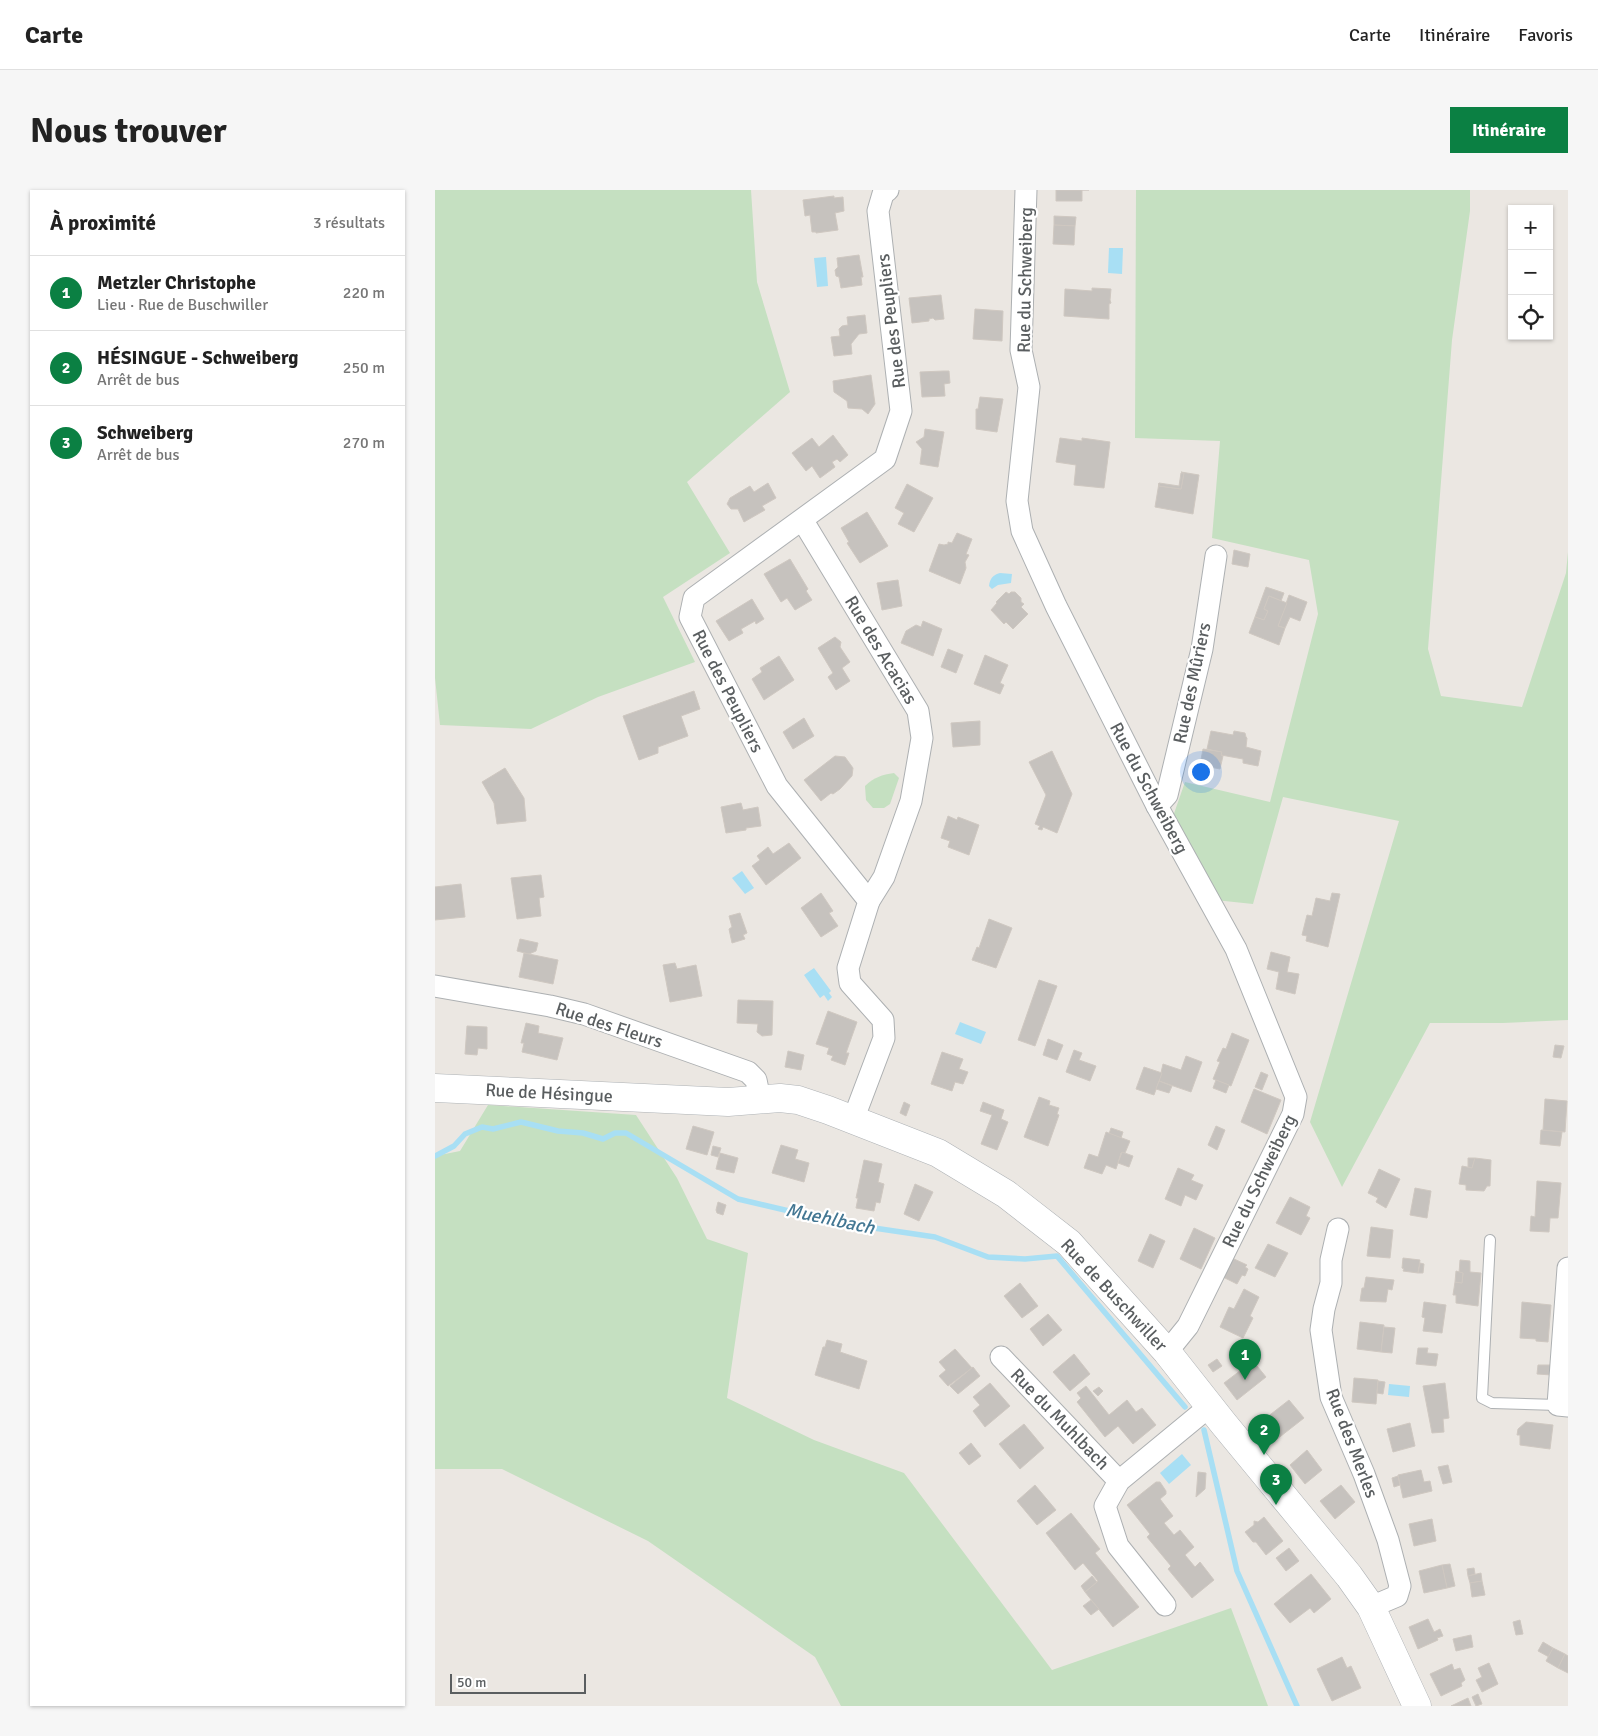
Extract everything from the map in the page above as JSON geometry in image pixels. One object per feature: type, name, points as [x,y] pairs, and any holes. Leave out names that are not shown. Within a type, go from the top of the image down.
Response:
[{"type":"street","name":"Rue des Peupliers","points":[[869,901],[777,786],[690,617],[694,598],[803,521],[885,459],[901,411],[878,211],[883,194],[888,190]]},
{"type":"street","name":"Rue du Schweiberg","points":[[1026,190],[1021,350],[1029,387],[1017,501],[1022,530],[1056,606],[1157,806],[1236,950],[1296,1097],[1293,1114],[1188,1326],[1167,1352]]},
{"type":"street","name":"Rue des Acacias","points":[[803,521],[918,711],[922,738],[911,801],[884,877],[869,901]]},
{"type":"street","name":"Rue des Mûriers","points":[[1157,806],[1167,795],[1200,659],[1215,556]]},
{"type":"street","points":[[853,1120],[884,1038],[883,1020],[850,983],[848,968],[869,901]]},
{"type":"street","name":"Rue des Fleurs","points":[[435,986],[549,1006],[593,1017],[748,1072],[756,1080],[760,1099]]},
{"type":"street","name":"Rue de Hésingue","points":[[435,1088],[663,1098]]},
{"type":"street","name":"Rue de Buschwiller","points":[[663,1098],[728,1102],[780,1098],[798,1100],[938,1153],[1006,1194],[1069,1243],[1167,1352],[1229,1431],[1349,1576],[1371,1607],[1417,1706]]},
{"type":"street","name":"Rue des Merles","points":[[1338,1229],[1331,1260],[1331,1283],[1321,1330],[1331,1397],[1364,1474],[1388,1540],[1400,1586],[1397,1596],[1371,1607]]},
{"type":"street","points":[[1563,1405],[1568,1268]]},
{"type":"street","name":"Rue du Muhlbach","points":[[1001,1357],[1119,1481]]},
{"type":"street","name":"Rue du Muhlbach","points":[[1165,1605],[1117,1546],[1105,1506],[1119,1481],[1211,1406]]},
{"type":"lane","points":[[1489,1240],[1482,1398],[1492,1404],[1563,1405]]},
{"type":"green space","points":[[435,190],[751,190],[757,282],[790,392],[687,482],[730,553],[663,597],[695,662],[598,697],[531,729],[440,725],[435,678]]},
{"type":"green space","points":[[1136,190],[1470,190],[1470,211],[1452,340],[1428,649],[1441,696],[1522,707],[1566,573],[1568,552],[1568,1020],[1503,1023],[1430,1023],[1342,1187],[1310,1122],[1399,821],[1283,797],[1253,904],[1215,900],[1170,825],[1185,782],[1270,802],[1318,614],[1309,560],[1212,538],[1220,441],[1135,438]]},
{"type":"green space","points":[[894,773],[899,778],[890,804],[884,808],[873,808],[866,800],[865,786],[878,777]]},
{"type":"green space","points":[[488,1105],[636,1115],[677,1178],[707,1239],[748,1253],[727,1398],[814,1440],[904,1473],[1052,1670],[1231,1608],[1268,1706],[841,1706],[815,1657],[648,1541],[502,1469],[435,1469],[435,1156],[460,1151]]},
{"type":"water","points":[[1109,248],[1123,248],[1122,274],[1108,273]]},
{"type":"water","points":[[826,257],[828,286],[817,287],[814,258]]},
{"type":"water","points":[[1000,573],[1012,574],[1011,583],[998,585],[992,589],[989,586],[991,579]]},
{"type":"water","points":[[742,871],[754,888],[745,894],[732,878]]},
{"type":"water","points":[[814,968],[831,991],[829,993],[832,997],[828,1001],[824,995],[820,998],[804,975]]},
{"type":"water","points":[[960,1022],[986,1032],[981,1044],[955,1034]]},
{"type":"water","points":[[1389,1384],[1410,1386],[1409,1397],[1388,1395]]},
{"type":"water","points":[[1182,1454],[1191,1465],[1169,1484],[1160,1473]]},
{"type":"building","points":[[1056,190],[1082,190],[1082,201],[1056,201]]},
{"type":"building","points":[[834,196],[834,198],[843,197],[844,211],[835,213],[838,230],[812,232],[810,215],[805,216],[803,200]]},
{"type":"building","points":[[1054,216],[1076,217],[1075,226],[1054,225]]},
{"type":"building","points":[[1054,225],[1075,226],[1074,245],[1053,244]]},
{"type":"building","points":[[859,255],[863,277],[861,277],[862,285],[841,288],[839,277],[836,276],[835,270],[838,267],[837,258]]},
{"type":"building","points":[[1092,288],[1111,289],[1109,319],[1064,316],[1065,289],[1092,291]]},
{"type":"building","points":[[941,295],[944,319],[935,320],[933,318],[929,319],[929,321],[912,323],[909,298]]},
{"type":"building","points":[[975,309],[1003,311],[1002,341],[973,339]]},
{"type":"building","points":[[865,315],[867,333],[859,334],[851,344],[852,354],[834,356],[831,337],[840,336],[839,329],[842,326],[848,325],[847,317]]},
{"type":"building","points":[[949,371],[950,383],[944,384],[945,396],[922,397],[920,372]]},
{"type":"building","points":[[871,375],[875,404],[868,414],[862,409],[848,408],[847,401],[834,392],[833,381]]},
{"type":"building","points":[[980,397],[1003,399],[997,432],[976,429],[976,409],[978,409]]},
{"type":"building","points":[[925,429],[944,432],[938,467],[920,464],[922,449],[916,442],[924,437]]},
{"type":"building","points":[[833,435],[848,455],[840,462],[837,459],[832,462],[835,467],[820,478],[812,466],[806,471],[792,453],[812,438],[819,447]]},
{"type":"building","points":[[1060,438],[1082,441],[1082,438],[1110,442],[1104,488],[1074,485],[1076,465],[1056,462]]},
{"type":"building","points":[[1181,472],[1199,475],[1193,514],[1155,507],[1159,483],[1159,486],[1181,489],[1184,473]]},
{"type":"building","points":[[1181,473],[1184,473],[1181,489],[1159,486],[1159,483],[1179,486]]},
{"type":"building","points":[[768,483],[776,498],[762,506],[765,510],[744,522],[738,509],[731,509],[727,504],[730,498],[750,486],[754,492]]},
{"type":"building","points":[[907,484],[933,498],[914,532],[898,524],[904,513],[895,508]]},
{"type":"building","points":[[867,512],[888,546],[860,563],[847,543],[849,542],[841,528]]},
{"type":"building","points":[[957,533],[972,539],[966,554],[969,555],[965,562],[966,568],[960,584],[929,571],[939,544],[952,543]]},
{"type":"building","points":[[1234,550],[1250,554],[1248,567],[1232,564]]},
{"type":"building","points":[[790,559],[808,589],[806,591],[812,600],[795,610],[787,598],[781,602],[764,574]]},
{"type":"building","points":[[898,580],[902,606],[882,610],[877,583]]},
{"type":"building","points":[[1266,587],[1284,593],[1281,601],[1269,596],[1264,609],[1268,611],[1264,620],[1255,617]]},
{"type":"building","points":[[1006,592],[1009,594],[1015,592],[1021,598],[1021,602],[1024,604],[1021,607],[1028,614],[1013,629],[1006,622],[1004,624],[991,610]]},
{"type":"building","points":[[1289,595],[1307,602],[1300,621],[1290,617],[1285,628],[1278,626]]},
{"type":"building","points":[[1269,596],[1287,603],[1278,626],[1285,628],[1279,645],[1249,633],[1255,617],[1264,620],[1268,611],[1264,609]]},
{"type":"building","points":[[752,599],[764,619],[756,624],[755,621],[741,629],[743,633],[729,641],[716,621]]},
{"type":"building","points":[[923,621],[942,629],[933,656],[901,643],[906,631],[916,625],[921,627]]},
{"type":"building","points":[[835,637],[841,642],[840,647],[850,662],[842,668],[850,681],[836,690],[828,677],[833,673],[818,648]]},
{"type":"building","points":[[948,649],[963,655],[956,673],[941,667]]},
{"type":"building","points":[[985,655],[1008,665],[1000,683],[1004,685],[1000,694],[974,684]]},
{"type":"building","points":[[779,656],[794,680],[764,700],[752,679],[762,672],[760,668]]},
{"type":"building","points":[[694,691],[700,709],[681,716],[688,736],[658,747],[658,753],[639,760],[623,716]]},
{"type":"building","points":[[804,718],[814,736],[793,749],[783,732]]},
{"type":"building","points":[[980,721],[980,745],[953,747],[951,723]]},
{"type":"building","points":[[1211,731],[1233,735],[1234,731],[1245,733],[1247,738],[1246,747],[1261,751],[1258,766],[1243,763],[1243,759],[1221,755],[1221,752],[1207,749]]},
{"type":"building","points":[[1203,749],[1222,752],[1220,769],[1200,765]]},
{"type":"building","points":[[1052,751],[1072,794],[1057,833],[1043,827],[1042,830],[1038,829],[1040,826],[1035,824],[1046,795],[1029,762]]},
{"type":"building","points":[[835,756],[845,757],[853,768],[852,776],[840,789],[821,801],[804,780]]},
{"type":"building","points":[[505,768],[524,798],[526,821],[497,824],[494,803],[482,782]]},
{"type":"building","points":[[741,803],[743,810],[758,807],[761,826],[726,833],[721,807]]},
{"type":"building","points":[[948,816],[957,820],[958,817],[979,825],[969,855],[948,847],[950,841],[941,838]]},
{"type":"building","points":[[789,843],[801,858],[766,885],[752,866],[760,860],[757,856],[768,847],[773,854]]},
{"type":"building","points":[[541,875],[544,897],[539,898],[541,916],[517,919],[511,878]]},
{"type":"building","points":[[461,884],[465,917],[435,920],[435,887]]},
{"type":"building","points":[[821,893],[833,911],[829,913],[838,926],[821,937],[801,908]]},
{"type":"building","points":[[1332,893],[1340,894],[1328,947],[1306,941],[1307,936],[1302,935],[1307,915],[1312,916],[1316,898],[1330,901]]},
{"type":"building","points":[[740,913],[747,933],[743,935],[745,939],[732,943],[729,929],[732,927],[729,916]]},
{"type":"building","points":[[989,919],[1012,928],[996,968],[972,960],[977,947],[979,948]]},
{"type":"building","points":[[520,939],[538,943],[536,951],[529,954],[517,951]]},
{"type":"building","points":[[1271,952],[1290,957],[1287,972],[1299,974],[1295,994],[1276,989],[1279,972],[1267,969]]},
{"type":"building","points":[[524,953],[558,960],[553,984],[519,977]]},
{"type":"building","points":[[675,963],[677,969],[696,965],[702,996],[670,1002],[663,965]]},
{"type":"building","points":[[1039,980],[1057,986],[1035,1046],[1018,1040]]},
{"type":"building","points":[[738,1000],[773,1001],[772,1035],[762,1036],[757,1032],[758,1024],[737,1023]]},
{"type":"building","points":[[828,1011],[857,1022],[846,1053],[849,1053],[845,1065],[831,1060],[833,1056],[827,1054],[829,1048],[816,1044]]},
{"type":"building","points":[[526,1023],[539,1026],[538,1033],[563,1038],[557,1060],[522,1052],[524,1043],[521,1043]]},
{"type":"building","points":[[467,1026],[487,1027],[487,1049],[478,1048],[477,1055],[465,1054]]},
{"type":"building","points":[[1232,1033],[1249,1040],[1231,1086],[1213,1079],[1220,1062],[1217,1061],[1223,1048],[1226,1049]]},
{"type":"building","points":[[1048,1039],[1063,1045],[1057,1060],[1043,1055]]},
{"type":"building","points":[[1555,1045],[1564,1046],[1561,1058],[1553,1057]]},
{"type":"building","points":[[1074,1050],[1082,1053],[1079,1060],[1096,1066],[1090,1081],[1066,1072]]},
{"type":"building","points":[[788,1051],[804,1055],[801,1070],[785,1067]]},
{"type":"building","points":[[942,1052],[963,1059],[959,1069],[968,1072],[963,1084],[955,1082],[952,1091],[931,1084]]},
{"type":"building","points":[[1186,1056],[1202,1062],[1191,1092],[1159,1081],[1163,1064],[1181,1070]]},
{"type":"building","points":[[1144,1067],[1162,1073],[1154,1095],[1136,1089]]},
{"type":"building","points":[[1261,1072],[1268,1075],[1262,1090],[1255,1087]]},
{"type":"building","points":[[1216,1080],[1229,1085],[1226,1093],[1213,1088]]},
{"type":"building","points":[[1159,1081],[1172,1086],[1169,1093],[1156,1089]]},
{"type":"building","points":[[1254,1089],[1281,1100],[1267,1134],[1241,1122]]},
{"type":"building","points":[[1039,1097],[1050,1101],[1049,1105],[1059,1108],[1057,1114],[1059,1115],[1048,1146],[1024,1137]]},
{"type":"building","points":[[1545,1099],[1567,1101],[1565,1132],[1543,1130]]},
{"type":"building","points":[[904,1102],[910,1105],[906,1116],[900,1113]]},
{"type":"building","points":[[983,1102],[1004,1110],[1001,1119],[1008,1122],[997,1150],[981,1144],[992,1115],[980,1111]]},
{"type":"building","points":[[693,1126],[714,1132],[707,1155],[686,1149]]},
{"type":"building","points":[[1216,1126],[1225,1130],[1217,1150],[1208,1145]]},
{"type":"building","points":[[1111,1128],[1123,1132],[1121,1138],[1109,1134]]},
{"type":"building","points":[[1541,1130],[1562,1132],[1560,1146],[1540,1144]]},
{"type":"building","points":[[1106,1132],[1130,1141],[1125,1153],[1121,1153],[1116,1169],[1106,1165],[1102,1174],[1084,1168],[1089,1154],[1098,1157]]},
{"type":"building","points":[[781,1145],[798,1150],[795,1159],[809,1163],[804,1182],[772,1173]]},
{"type":"building","points":[[713,1146],[721,1148],[718,1157],[711,1155]]},
{"type":"building","points":[[1122,1152],[1133,1156],[1129,1167],[1118,1163]]},
{"type":"building","points":[[720,1153],[738,1158],[734,1173],[716,1169]]},
{"type":"building","points":[[1468,1158],[1475,1158],[1472,1168],[1468,1167]]},
{"type":"building","points":[[1475,1158],[1491,1160],[1490,1186],[1487,1186],[1484,1191],[1466,1190],[1466,1185],[1459,1184],[1462,1166],[1472,1168]]},
{"type":"building","points":[[864,1160],[882,1164],[878,1182],[884,1184],[880,1203],[876,1202],[874,1211],[856,1208],[858,1198],[856,1198]]},
{"type":"building","points":[[1178,1168],[1194,1175],[1191,1180],[1203,1185],[1196,1200],[1185,1195],[1181,1206],[1165,1199]]},
{"type":"building","points":[[1379,1169],[1400,1179],[1386,1208],[1376,1202],[1378,1198],[1368,1193]]},
{"type":"building","points":[[1537,1181],[1561,1183],[1558,1218],[1550,1218],[1549,1232],[1530,1231],[1531,1216],[1535,1217]]},
{"type":"building","points":[[915,1184],[933,1192],[919,1221],[904,1214]]},
{"type":"building","points":[[1415,1188],[1431,1191],[1427,1218],[1410,1215]]},
{"type":"building","points":[[1290,1197],[1310,1207],[1306,1216],[1310,1218],[1301,1235],[1276,1223]]},
{"type":"building","points":[[718,1202],[726,1205],[723,1215],[717,1213]]},
{"type":"building","points":[[1371,1227],[1393,1230],[1390,1258],[1367,1256]]},
{"type":"building","points":[[1194,1228],[1215,1238],[1201,1269],[1180,1259]]},
{"type":"building","points":[[1150,1234],[1165,1241],[1153,1268],[1138,1261]]},
{"type":"building","points":[[1268,1244],[1288,1253],[1275,1277],[1255,1268]]},
{"type":"building","points":[[1232,1258],[1247,1265],[1245,1267],[1248,1269],[1245,1276],[1242,1275],[1237,1284],[1223,1277]]},
{"type":"building","points":[[1403,1258],[1420,1260],[1418,1273],[1403,1271]]},
{"type":"building","points":[[1460,1260],[1470,1261],[1470,1272],[1481,1273],[1478,1306],[1456,1303],[1456,1295],[1453,1295],[1455,1282],[1462,1283],[1463,1273],[1459,1273]]},
{"type":"building","points":[[1420,1263],[1424,1264],[1423,1273],[1418,1273]]},
{"type":"building","points":[[1456,1271],[1463,1273],[1462,1283],[1455,1282]]},
{"type":"building","points":[[1366,1277],[1394,1280],[1392,1290],[1388,1289],[1386,1302],[1360,1301]]},
{"type":"building","points":[[1020,1283],[1038,1306],[1022,1318],[1004,1296]]},
{"type":"building","points":[[1244,1289],[1259,1297],[1250,1316],[1253,1318],[1243,1338],[1220,1327],[1229,1307],[1234,1309]]},
{"type":"building","points":[[1424,1302],[1446,1305],[1442,1333],[1423,1331],[1425,1318],[1422,1317]]},
{"type":"building","points":[[1522,1302],[1551,1305],[1548,1342],[1520,1338]]},
{"type":"building","points":[[1048,1314],[1062,1330],[1043,1346],[1030,1329]]},
{"type":"building","points":[[1360,1322],[1384,1325],[1381,1352],[1357,1349]]},
{"type":"building","points":[[1384,1327],[1395,1328],[1392,1353],[1381,1352]]},
{"type":"building","points":[[827,1340],[842,1344],[840,1352],[867,1361],[859,1389],[815,1375],[823,1347],[825,1347]]},
{"type":"building","points":[[1418,1348],[1428,1348],[1427,1353],[1438,1354],[1436,1366],[1416,1364]]},
{"type":"building","points":[[955,1349],[972,1368],[948,1386],[939,1376],[946,1370],[939,1362]]},
{"type":"building","points":[[1074,1354],[1090,1374],[1070,1391],[1053,1372]]},
{"type":"building","points":[[1217,1359],[1222,1366],[1213,1372],[1208,1365]]},
{"type":"building","points":[[1253,1361],[1266,1377],[1237,1400],[1224,1383]]},
{"type":"building","points":[[1538,1365],[1553,1365],[1552,1375],[1537,1374]]},
{"type":"building","points":[[973,1367],[980,1376],[958,1394],[950,1386]]},
{"type":"building","points":[[1354,1378],[1378,1380],[1376,1404],[1352,1402]]},
{"type":"building","points":[[1378,1381],[1385,1382],[1383,1394],[1377,1393]]},
{"type":"building","points":[[990,1383],[1010,1406],[985,1427],[973,1411],[980,1405],[973,1397]]},
{"type":"building","points":[[1445,1383],[1449,1418],[1443,1419],[1444,1432],[1432,1433],[1423,1386]]},
{"type":"building","points":[[1086,1386],[1109,1415],[1127,1400],[1136,1412],[1142,1408],[1156,1425],[1133,1444],[1118,1426],[1105,1437],[1077,1402],[1081,1398],[1077,1393]]},
{"type":"building","points":[[1099,1387],[1103,1391],[1098,1396],[1093,1391]]},
{"type":"building","points":[[1289,1400],[1304,1418],[1272,1443],[1257,1425]]},
{"type":"building","points":[[1526,1422],[1553,1425],[1550,1449],[1520,1445],[1520,1435],[1517,1435],[1518,1429]]},
{"type":"building","points":[[1410,1423],[1415,1446],[1393,1452],[1387,1429]]},
{"type":"building","points":[[1024,1424],[1044,1448],[1020,1469],[999,1444]]},
{"type":"building","points":[[971,1443],[981,1456],[969,1465],[959,1453]]},
{"type":"building","points":[[1307,1450],[1322,1470],[1305,1484],[1290,1465]]},
{"type":"building","points":[[1448,1465],[1452,1482],[1443,1484],[1438,1467]]},
{"type":"building","points":[[1421,1470],[1424,1482],[1430,1481],[1432,1491],[1403,1498],[1398,1475]]},
{"type":"building","points":[[1198,1472],[1206,1473],[1205,1489],[1196,1497]]},
{"type":"building","points":[[1398,1476],[1400,1485],[1394,1487],[1392,1478]]},
{"type":"building","points":[[1156,1482],[1160,1482],[1166,1491],[1166,1494],[1160,1499],[1173,1516],[1164,1523],[1174,1535],[1180,1530],[1194,1547],[1185,1555],[1195,1567],[1200,1562],[1214,1580],[1192,1598],[1168,1569],[1171,1566],[1147,1537],[1150,1534],[1127,1505]]},
{"type":"building","points":[[1035,1485],[1056,1510],[1037,1525],[1017,1501]]},
{"type":"building","points":[[1341,1485],[1355,1502],[1335,1519],[1320,1501]]},
{"type":"building","points":[[1071,1513],[1100,1549],[1095,1553],[1139,1607],[1113,1627],[1085,1592],[1098,1581],[1083,1563],[1075,1570],[1046,1533]]},
{"type":"building","points":[[1264,1517],[1283,1541],[1266,1555],[1245,1532],[1254,1525],[1254,1521],[1258,1522]]},
{"type":"building","points":[[1432,1519],[1436,1541],[1414,1546],[1409,1524]]},
{"type":"building","points":[[1289,1548],[1299,1561],[1286,1571],[1276,1558]]},
{"type":"building","points":[[1450,1564],[1455,1586],[1447,1588],[1442,1565]]},
{"type":"building","points":[[1442,1565],[1447,1588],[1424,1593],[1419,1571]]},
{"type":"building","points":[[1474,1568],[1475,1574],[1468,1576],[1467,1569]]},
{"type":"building","points":[[1481,1573],[1482,1581],[1470,1583],[1468,1576]]},
{"type":"building","points":[[1311,1574],[1331,1599],[1314,1613],[1310,1608],[1290,1623],[1274,1604]]},
{"type":"building","points":[[1092,1576],[1097,1582],[1085,1592],[1081,1586]]},
{"type":"building","points":[[1482,1581],[1485,1595],[1472,1597],[1470,1583]]},
{"type":"building","points":[[1091,1600],[1099,1609],[1091,1615],[1083,1606]]},
{"type":"building","points":[[1428,1619],[1434,1632],[1440,1629],[1443,1636],[1418,1649],[1409,1627]]},
{"type":"building","points":[[1520,1620],[1523,1634],[1516,1635],[1513,1622]]},
{"type":"building","points":[[1471,1635],[1473,1647],[1456,1651],[1453,1639]]},
{"type":"building","points":[[1543,1642],[1553,1648],[1549,1657],[1538,1651]]},
{"type":"building","points":[[1553,1648],[1565,1654],[1558,1668],[1546,1661]]},
{"type":"building","points":[[1565,1654],[1568,1656],[1568,1673],[1558,1668]]},
{"type":"building","points":[[1342,1657],[1347,1668],[1351,1666],[1361,1688],[1332,1701],[1317,1669]]},
{"type":"building","points":[[1489,1663],[1498,1684],[1482,1692],[1476,1680],[1482,1677],[1478,1668]]},
{"type":"building","points":[[1452,1664],[1454,1670],[1460,1668],[1465,1680],[1461,1683],[1462,1686],[1441,1696],[1430,1674]]},
{"type":"building","points":[[1478,1694],[1482,1704],[1476,1706],[1472,1697]]},
{"type":"building","points":[[1468,1698],[1471,1706],[1451,1706]]},
{"type":"waterway","name":"Muehlbach","points":[[435,1156],[454,1146],[465,1134],[482,1127],[493,1129],[521,1122],[558,1131],[583,1133],[603,1139],[615,1133],[626,1133],[738,1199],[840,1223],[935,1237],[988,1257],[1025,1259],[1057,1256],[1185,1407]]},
{"type":"waterway","points":[[1204,1430],[1237,1571],[1297,1706]]},
{"type":"place","name":"Metzler Christophe","points":[[1245,1380]]},
{"type":"place","name":"HÉSINGUE - Schweiberg","points":[[1264,1455]]},
{"type":"place","name":"Schweiberg","points":[[1276,1505]]}]
